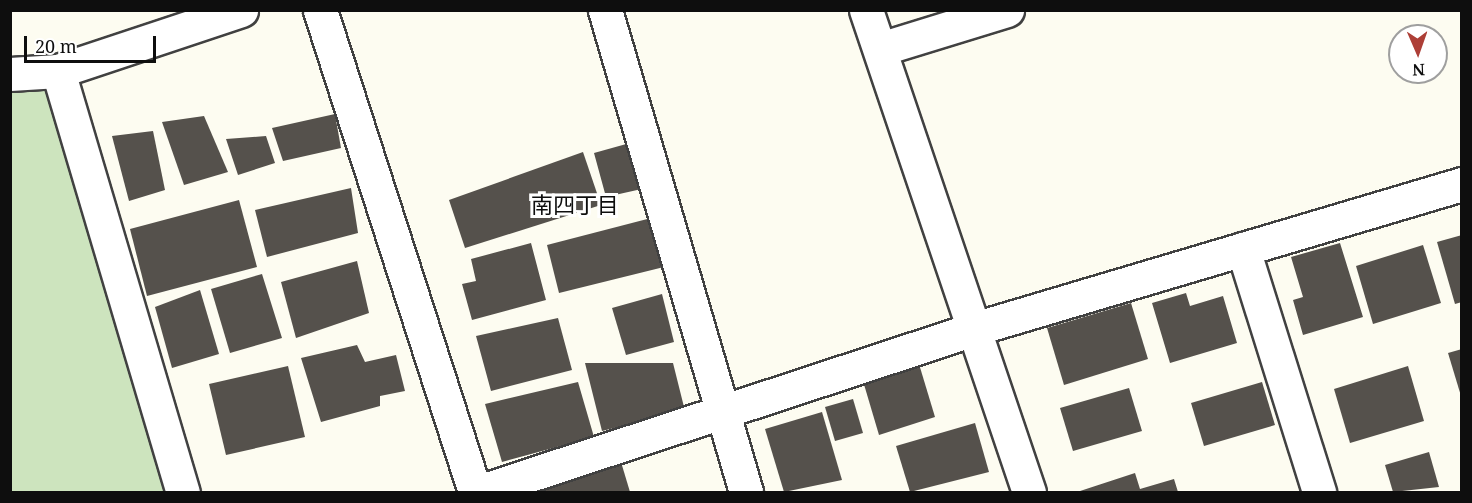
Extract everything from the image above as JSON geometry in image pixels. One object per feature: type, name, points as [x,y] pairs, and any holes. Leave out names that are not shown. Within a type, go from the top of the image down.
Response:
[{"type":"street","points":[[10,75],[58,71],[241,10]]},
{"type":"street","points":[[320,10],[476,492],[977,328],[1461,184]]},
{"type":"street","points":[[605,10],[746,492]]},
{"type":"street","points":[[866,10],[977,328],[1029,492]]},
{"type":"street","points":[[880,49],[1007,10]]},
{"type":"street","points":[[58,71],[183,492]]},
{"type":"street","points":[[1243,249],[1319,492]]},
{"type":"green space","points":[[58,71],[183,492],[11,492],[11,74]]},
{"type":"building","points":[[335,114],[341,148],[283,161],[272,128]]},
{"type":"building","points":[[204,116],[228,172],[184,185],[162,122]]},
{"type":"building","points":[[153,131],[165,190],[129,201],[112,136]]},
{"type":"building","points":[[266,136],[275,163],[238,175],[226,139]]},
{"type":"building","points":[[637,141],[646,188],[606,197],[594,153]]},
{"type":"building","points":[[583,152],[601,205],[465,248],[449,200]]},
{"type":"building","points":[[351,188],[358,233],[267,257],[255,210]]},
{"type":"building","points":[[239,200],[257,267],[147,296],[130,229]]},
{"type":"building","points":[[655,217],[668,266],[559,293],[547,245]]},
{"type":"building","points":[[1462,235],[1462,302],[1455,304],[1437,242]]},
{"type":"building","points":[[531,243],[546,300],[472,320],[462,284],[476,281],[471,259]]},
{"type":"building","points":[[1340,243],[1363,317],[1303,335],[1293,300],[1303,297],[1291,257]]},
{"type":"building","points":[[1423,245],[1441,303],[1373,324],[1356,266]]},
{"type":"building","points":[[357,261],[369,313],[296,338],[281,282]]},
{"type":"building","points":[[262,274],[282,338],[230,353],[211,289]]},
{"type":"building","points":[[200,290],[219,354],[172,368],[155,307]]},
{"type":"building","points":[[1186,293],[1190,306],[1223,296],[1237,343],[1170,363],[1152,303]]},
{"type":"building","points":[[662,294],[674,342],[626,355],[612,308]]},
{"type":"building","points":[[1131,303],[1148,359],[1064,385],[1047,328]]},
{"type":"building","points":[[558,318],[572,370],[491,391],[476,336]]},
{"type":"building","points":[[357,345],[365,362],[396,355],[405,391],[380,396],[380,406],[321,422],[301,358]]},
{"type":"building","points":[[1462,349],[1462,396],[1461,396],[1448,353]]},
{"type":"building","points":[[585,363],[673,363],[685,411],[602,431]]},
{"type":"building","points":[[919,364],[935,417],[879,435],[863,381]]},
{"type":"building","points":[[288,366],[305,437],[226,455],[209,384]]},
{"type":"building","points":[[1408,366],[1424,421],[1350,443],[1334,389]]},
{"type":"building","points":[[578,382],[594,437],[502,462],[485,404]]},
{"type":"building","points":[[1262,382],[1275,425],[1204,446],[1191,403]]},
{"type":"building","points":[[1129,388],[1142,431],[1073,451],[1060,408]]},
{"type":"building","points":[[853,399],[863,433],[835,441],[825,407]]},
{"type":"building","points":[[822,412],[842,480],[784,492],[765,429]]},
{"type":"building","points":[[975,423],[989,472],[910,492],[896,446]]},
{"type":"building","points":[[1429,452],[1439,487],[1393,492],[1385,465]]},
{"type":"building","points":[[621,462],[630,492],[531,492],[530,489]]},
{"type":"building","points":[[1135,473],[1140,489],[1174,479],[1178,492],[1077,492]]},
{"type":"district","name":"南四丁目","points":[[575,205]]}]
